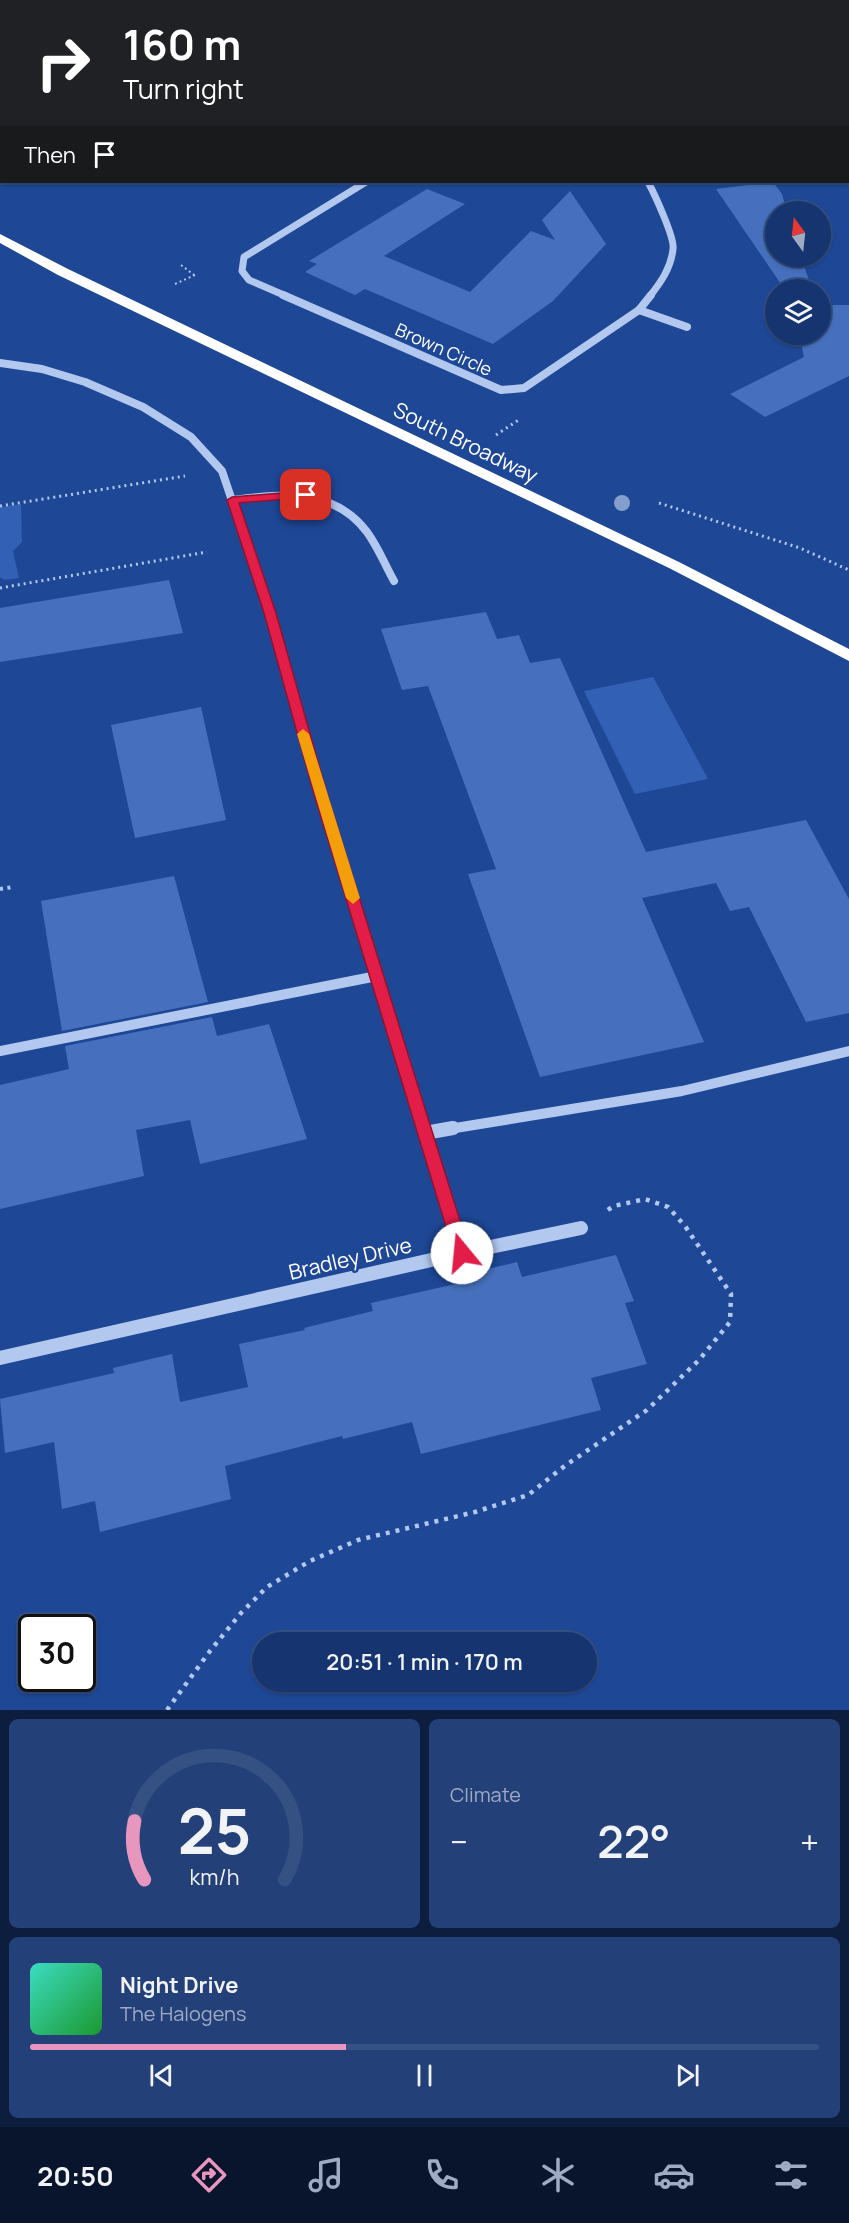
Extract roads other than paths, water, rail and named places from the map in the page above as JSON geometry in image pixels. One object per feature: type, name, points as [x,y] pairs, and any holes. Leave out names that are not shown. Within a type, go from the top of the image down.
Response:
[{"type":"highway","name":"South Broadway","points":[[0,238],[63,272],[674,565],[849,656]]},
{"type":"highway","name":"South Broadway","points":[[0,250],[63,272]]},
{"type":"street","name":"Brown Circle","points":[[364,183],[244,257],[243,271],[249,280],[501,390],[524,388],[639,310],[664,279],[674,247],[656,196],[649,183]]},
{"type":"street","points":[[639,310],[687,327]]},
{"type":"street","points":[[0,363],[42,369],[85,382],[142,407],[191,437],[222,471],[270,613],[308,749],[462,1253]]},
{"type":"street","points":[[232,500],[306,495],[326,498],[345,508],[363,526],[394,581]]},
{"type":"street","points":[[0,1051],[377,976]]},
{"type":"street","points":[[426,1133],[682,1091],[849,1051]]},
{"type":"street","name":"Bradley Drive","points":[[0,1358],[581,1228]]}]
